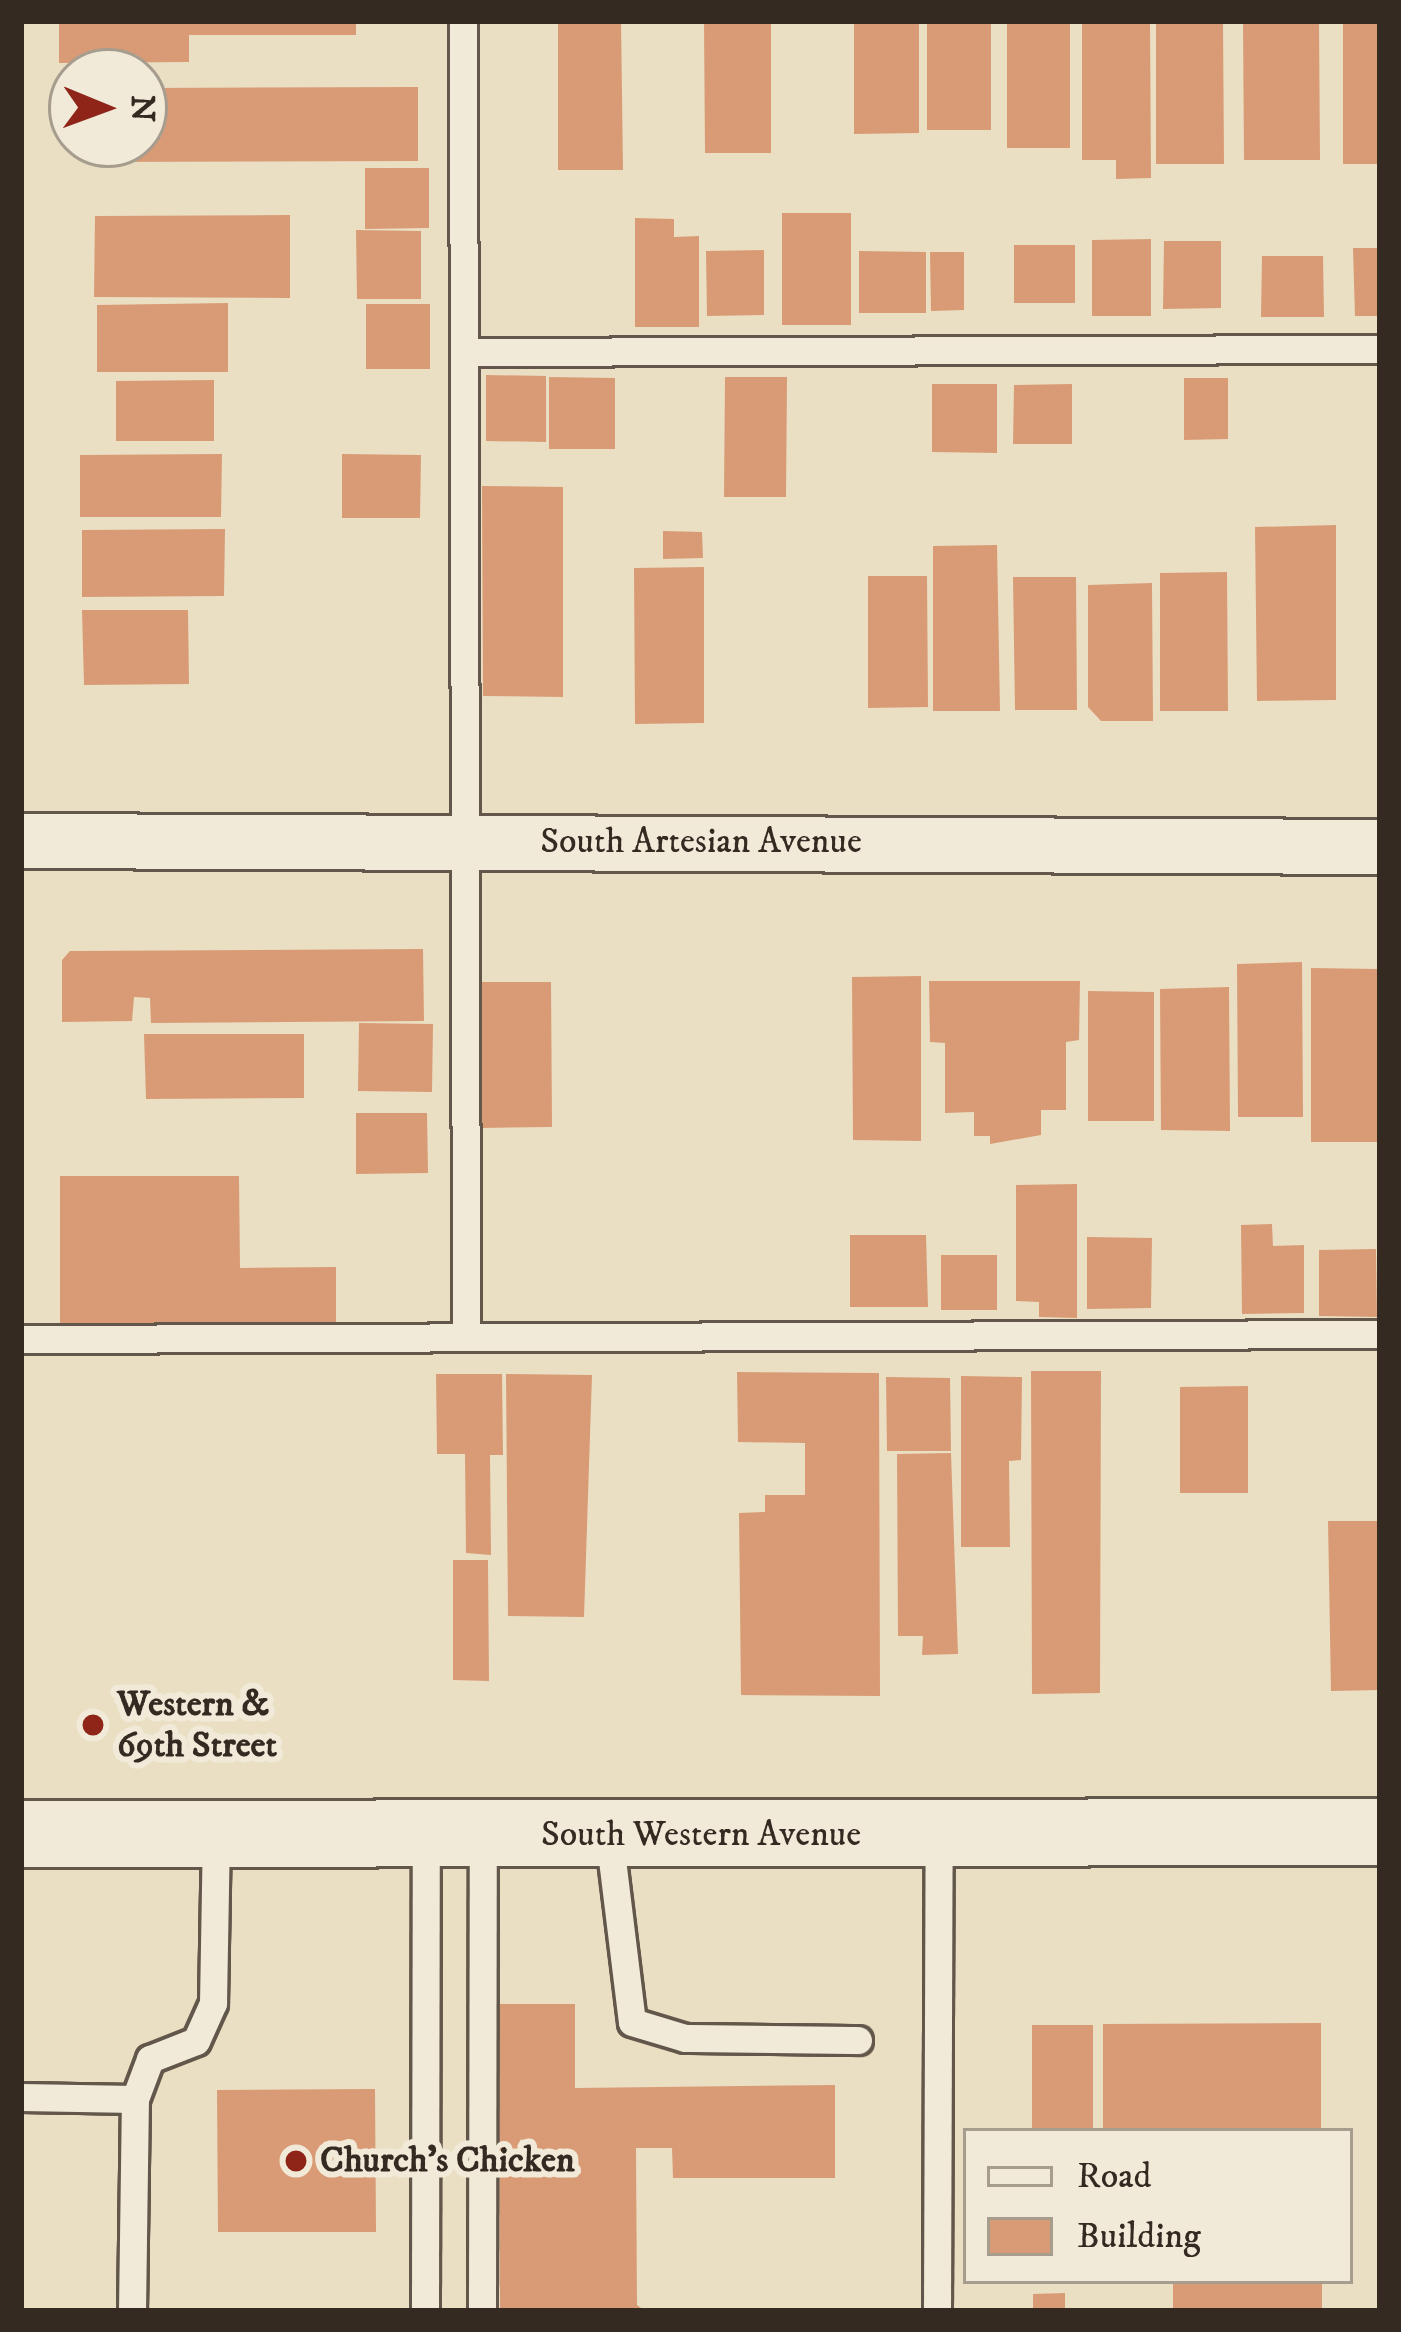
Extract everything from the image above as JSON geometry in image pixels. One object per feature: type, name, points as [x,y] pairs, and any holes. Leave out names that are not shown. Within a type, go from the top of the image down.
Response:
[{"type":"main road","name":"South Western Avenue","points":[[21,1834],[1380,1832]]},
{"type":"street","name":"South Artesian Avenue","points":[[21,841],[1380,847]]},
{"type":"lane","points":[[463,21],[466,1337]]},
{"type":"lane","points":[[464,352],[1380,349]]},
{"type":"lane","points":[[21,1340],[1380,1334]]},
{"type":"lane","points":[[132,2311],[135,2099],[150,2059],[196,2041],[213,2003],[216,1834]]},
{"type":"lane","points":[[609,1834],[632,2022],[685,2038],[858,2040]]},
{"type":"lane","points":[[937,2311],[939,1834]]},
{"type":"lane","points":[[425,2311],[454,1835]]},
{"type":"lane","points":[[454,1835],[482,2311]]},
{"type":"lane","points":[[21,2097],[135,2099]]},
{"type":"building","points":[[59,21],[356,21],[356,35],[189,35],[189,62],[168,62],[168,48],[59,48]]},
{"type":"building","points":[[558,21],[621,21],[623,170],[558,170]]},
{"type":"building","points":[[704,21],[771,21],[771,153],[705,153]]},
{"type":"building","points":[[854,21],[919,21],[919,133],[854,134]]},
{"type":"building","points":[[927,21],[991,21],[991,130],[927,130]]},
{"type":"building","points":[[1007,21],[1070,21],[1070,148],[1007,148]]},
{"type":"building","points":[[1082,21],[1150,21],[1151,178],[1116,179],[1116,160],[1082,160]]},
{"type":"building","points":[[1156,21],[1223,21],[1224,164],[1156,164]]},
{"type":"building","points":[[1243,21],[1319,21],[1320,160],[1244,160]]},
{"type":"building","points":[[1343,21],[1380,21],[1380,164],[1343,164]]},
{"type":"building","points":[[418,87],[418,161],[168,162],[168,88]]},
{"type":"building","points":[[365,168],[429,168],[429,228],[365,229]]},
{"type":"building","points":[[782,213],[851,213],[851,325],[782,325]]},
{"type":"building","points":[[290,215],[290,298],[94,297],[95,216]]},
{"type":"building","points":[[635,218],[674,219],[674,237],[699,236],[699,327],[635,327]]},
{"type":"building","points":[[356,230],[421,231],[421,299],[357,299]]},
{"type":"building","points":[[1151,239],[1151,316],[1092,316],[1092,240]]},
{"type":"building","points":[[1164,241],[1221,241],[1221,308],[1163,309]]},
{"type":"building","points":[[1014,245],[1075,245],[1075,303],[1014,303]]},
{"type":"building","points":[[1353,248],[1380,248],[1380,316],[1355,316]]},
{"type":"building","points":[[764,250],[764,315],[707,316],[706,251]]},
{"type":"building","points":[[859,251],[926,252],[926,313],[859,313]]},
{"type":"building","points":[[930,252],[964,252],[964,310],[931,311]]},
{"type":"building","points":[[1262,256],[1323,256],[1324,317],[1261,317]]},
{"type":"building","points":[[228,303],[228,372],[97,372],[97,305]]},
{"type":"building","points":[[366,304],[430,304],[430,369],[366,369]]},
{"type":"building","points":[[486,375],[546,376],[546,442],[486,441]]},
{"type":"building","points":[[549,377],[615,378],[615,449],[549,449]]},
{"type":"building","points":[[725,377],[787,377],[786,497],[724,497]]},
{"type":"building","points":[[1184,378],[1228,378],[1228,439],[1184,440]]},
{"type":"building","points":[[214,380],[214,441],[116,441],[116,381]]},
{"type":"building","points":[[932,384],[997,384],[997,453],[932,452]]},
{"type":"building","points":[[1072,384],[1072,444],[1013,444],[1014,385]]},
{"type":"building","points":[[222,454],[221,517],[80,517],[80,455]]},
{"type":"building","points":[[342,454],[421,455],[420,518],[342,518]]},
{"type":"building","points":[[482,486],[563,487],[563,697],[483,696]]},
{"type":"building","points":[[1336,525],[1336,700],[1257,701],[1255,527]]},
{"type":"building","points":[[225,529],[224,596],[82,597],[82,530]]},
{"type":"building","points":[[663,531],[702,532],[703,558],[663,559]]},
{"type":"building","points":[[997,545],[1000,711],[933,711],[933,546]]},
{"type":"building","points":[[704,567],[704,723],[635,724],[634,568]]},
{"type":"building","points":[[1227,572],[1228,711],[1160,711],[1160,573]]},
{"type":"building","points":[[868,576],[927,576],[928,707],[868,708]]},
{"type":"building","points":[[1013,577],[1076,577],[1077,710],[1015,710]]},
{"type":"building","points":[[1152,583],[1153,721],[1101,721],[1088,707],[1088,585]]},
{"type":"building","points":[[82,610],[188,610],[189,684],[84,685]]},
{"type":"building","points":[[423,949],[424,1021],[151,1023],[150,998],[134,997],[132,1021],[62,1022],[62,960],[70,951]]},
{"type":"building","points":[[1302,962],[1303,1117],[1238,1117],[1237,964]]},
{"type":"building","points":[[1311,968],[1377,969],[1379,1142],[1311,1142]]},
{"type":"building","points":[[921,976],[921,1141],[853,1140],[852,977]]},
{"type":"building","points":[[929,981],[1080,981],[1079,1040],[1066,1042],[1066,1110],[1041,1110],[1041,1135],[990,1144],[990,1136],[974,1136],[974,1112],[945,1113],[945,1043],[930,1042]]},
{"type":"building","points":[[480,982],[551,982],[552,1127],[481,1128]]},
{"type":"building","points":[[1229,987],[1230,1131],[1161,1130],[1160,989]]},
{"type":"building","points":[[1088,991],[1154,992],[1154,1121],[1088,1121]]},
{"type":"building","points":[[359,1023],[433,1024],[432,1092],[358,1091]]},
{"type":"building","points":[[144,1034],[304,1034],[304,1098],[146,1099]]},
{"type":"building","points":[[356,1113],[427,1113],[428,1173],[356,1174]]},
{"type":"building","points":[[60,1176],[239,1176],[240,1268],[336,1267],[336,1325],[60,1325]]},
{"type":"building","points":[[1077,1184],[1077,1318],[1039,1317],[1039,1302],[1016,1301],[1016,1185]]},
{"type":"building","points":[[1272,1224],[1273,1246],[1304,1245],[1304,1313],[1242,1314],[1241,1225]]},
{"type":"building","points":[[850,1235],[926,1235],[928,1307],[850,1307]]},
{"type":"building","points":[[1087,1237],[1152,1238],[1151,1308],[1087,1309]]},
{"type":"building","points":[[1376,1249],[1377,1317],[1319,1316],[1319,1250]]},
{"type":"building","points":[[941,1255],[997,1255],[997,1310],[941,1310]]},
{"type":"building","points":[[1031,1371],[1101,1371],[1100,1693],[1032,1694]]},
{"type":"building","points":[[737,1372],[879,1373],[880,1696],[741,1695],[739,1513],[765,1512],[765,1495],[805,1495],[805,1443],[738,1442]]},
{"type":"building","points":[[436,1374],[502,1374],[503,1455],[490,1455],[491,1555],[466,1553],[465,1454],[437,1454]]},
{"type":"building","points":[[506,1374],[592,1375],[584,1617],[508,1616]]},
{"type":"building","points":[[961,1376],[1022,1377],[1021,1460],[1009,1461],[1010,1547],[961,1547]]},
{"type":"building","points":[[886,1377],[950,1378],[951,1451],[887,1451]]},
{"type":"building","points":[[1248,1386],[1248,1493],[1180,1493],[1180,1387]]},
{"type":"building","points":[[951,1453],[958,1654],[922,1655],[923,1636],[898,1636],[897,1454]]},
{"type":"building","points":[[1328,1521],[1380,1521],[1380,1690],[1331,1691]]},
{"type":"building","points":[[453,1560],[488,1560],[489,1681],[453,1680]]},
{"type":"building","points":[[499,2004],[575,2004],[575,2088],[835,2085],[835,2178],[673,2178],[672,2148],[636,2148],[637,2305],[645,2311],[500,2309]]},
{"type":"building","points":[[1321,2023],[1321,2128],[1103,2128],[1103,2024]]},
{"type":"building","points":[[1032,2025],[1093,2025],[1093,2128],[1032,2128]]},
{"type":"building","name":"Church's Chicken","points":[[375,2089],[376,2232],[218,2232],[217,2090]]},
{"type":"building","points":[[1173,2284],[1322,2284],[1322,2311],[1173,2311]]},
{"type":"building","points":[[1065,2293],[1065,2311],[1033,2311],[1033,2294]]},
{"type":"place","name":"Western & 69th Street","points":[[93,1725]]},
{"type":"place","name":"Church's Chicken","points":[[296,2161]]}]
